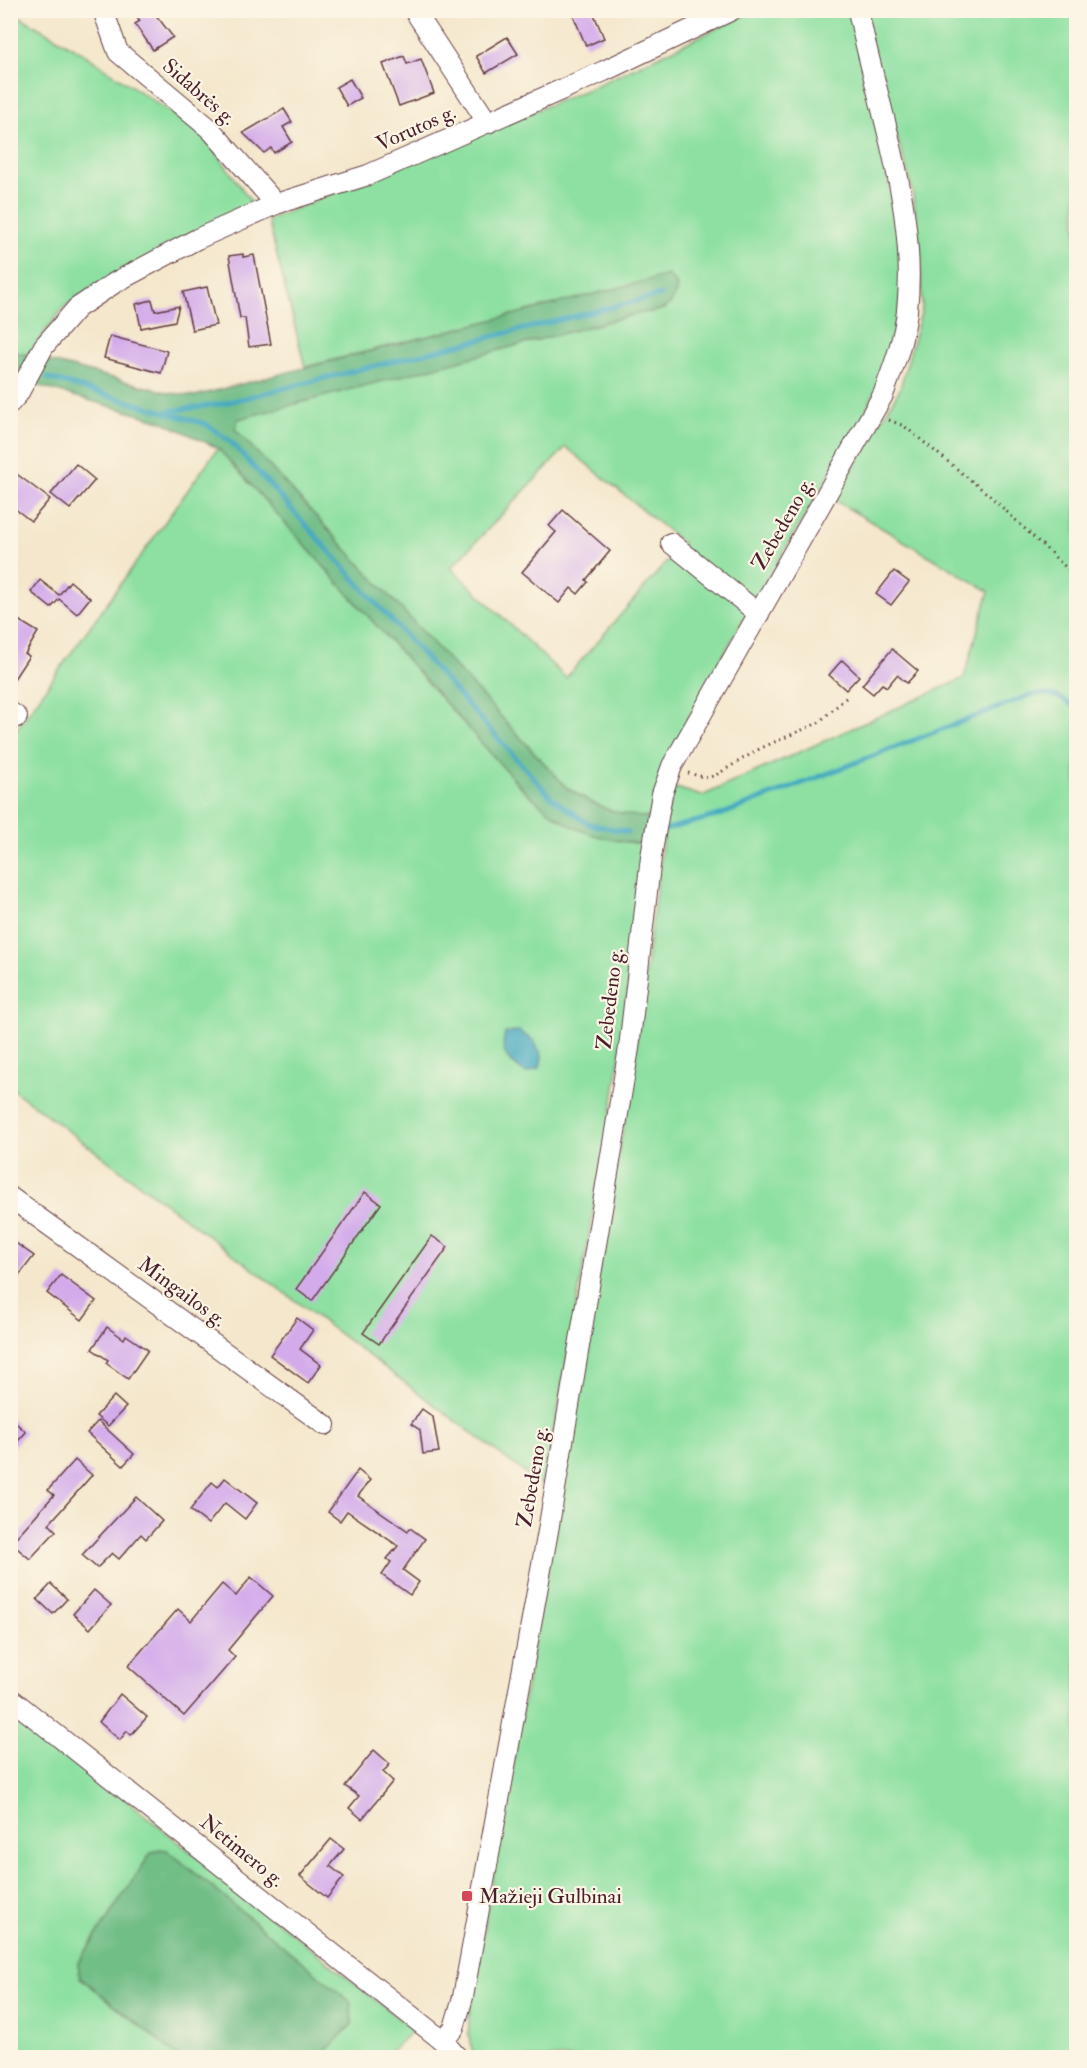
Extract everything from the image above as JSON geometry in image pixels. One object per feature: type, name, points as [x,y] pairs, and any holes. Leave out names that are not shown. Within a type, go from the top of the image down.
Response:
[{"type":"street","name":"Sidabrės g.","points":[[103,10],[118,52],[210,129],[276,204]]},
{"type":"street","points":[[414,10],[488,123]]},
{"type":"street","name":"Vorutos g.","points":[[10,403],[18,394],[44,346],[77,308],[116,282],[197,239],[276,204],[368,175],[488,123],[732,10]]},
{"type":"street","name":"Zebedeno g.","points":[[443,2041],[454,2028],[463,1997],[540,1577],[629,1048],[651,857],[662,794],[672,766],[873,414],[896,358],[907,313],[909,273],[904,206],[858,10]]},
{"type":"street","points":[[671,543],[759,614]]},
{"type":"street","name":"Mingailos g.","points":[[10,1197],[325,1425]]},
{"type":"street","name":"Netimero g.","points":[[10,1698],[443,2041],[459,2058]]},
{"type":"path","points":[[873,414],[904,426],[988,495],[1077,578]]},
{"type":"path","points":[[672,766],[701,777],[716,775],[761,748],[818,723],[848,696]]},
{"type":"green space","points":[[10,11],[82,53],[204,135],[252,203],[91,289],[65,306],[44,333],[32,356],[11,351]]},
{"type":"green space","points":[[754,11],[851,11],[898,220],[902,288],[891,360],[857,428],[733,637],[688,718],[649,818],[606,809],[567,788],[235,429],[238,419],[658,310],[669,305],[677,285],[668,276],[305,367],[268,220],[593,87]],"holes":[[[566,447],[683,543],[566,678],[451,568]]]},
{"type":"green space","points":[[865,11],[1076,11],[1076,2057],[477,2058],[469,2038],[469,2016],[632,1077],[664,830],[673,787],[702,796],[964,678],[989,591],[834,500],[900,389],[922,309],[921,255],[912,189],[867,31]]},
{"type":"green space","points":[[668,275],[677,285],[672,301],[664,308],[238,419],[235,429],[567,788],[606,809],[649,818],[643,844],[589,834],[562,820],[534,799],[218,448],[161,421],[11,378],[10,351],[170,393],[195,396]]},
{"type":"green space","points":[[218,448],[534,799],[562,820],[589,834],[643,844],[624,1026],[614,1095],[544,1487],[11,1088],[10,726],[16,730]]},
{"type":"green space","points":[[10,1707],[413,2030],[385,2057],[320,2057],[352,2024],[160,1849],[151,1853],[78,1963],[80,1977],[179,2057],[11,2057]]},
{"type":"green space","points":[[160,1849],[167,1850],[351,2002],[352,2024],[320,2057],[179,2057],[80,1977],[78,1963],[151,1853]]},
{"type":"water","points":[[519,1031],[534,1041],[542,1056],[540,1068],[526,1073],[510,1061],[503,1047],[505,1033]]},
{"type":"building","points":[[144,10],[152,10],[173,37],[153,50],[135,24],[140,21],[136,15]]},
{"type":"building","points":[[571,10],[592,10],[604,38],[586,46]]},
{"type":"building","points":[[507,37],[518,54],[486,73],[476,56]]},
{"type":"building","points":[[404,56],[407,64],[421,59],[434,93],[399,106],[383,64]]},
{"type":"building","points":[[350,79],[361,98],[347,106],[336,87]]},
{"type":"building","points":[[284,109],[292,122],[283,127],[292,142],[274,153],[271,148],[264,153],[243,133]]},
{"type":"building","points":[[243,254],[243,257],[254,255],[271,344],[249,347],[245,318],[240,318],[229,256]]},
{"type":"building","points":[[207,287],[216,325],[192,330],[183,292]]},
{"type":"building","points":[[152,300],[155,311],[179,306],[175,321],[141,328],[136,304]]},
{"type":"building","points":[[110,336],[167,351],[161,373],[104,358]]},
{"type":"building","points":[[76,464],[95,480],[70,509],[51,494]]},
{"type":"building","points":[[10,469],[50,499],[31,521],[10,505]]},
{"type":"building","points":[[563,510],[610,551],[586,580],[588,582],[578,594],[571,588],[559,603],[522,572],[556,532],[549,526]]},
{"type":"building","points":[[894,571],[909,582],[891,605],[876,594]]},
{"type":"building","points":[[40,580],[59,595],[70,581],[90,598],[77,614],[59,599],[51,608],[31,592]]},
{"type":"building","points":[[10,615],[38,632],[25,654],[29,656],[10,685]]},
{"type":"building","points":[[892,649],[918,671],[907,683],[897,675],[887,687],[882,684],[873,694],[862,685]]},
{"type":"building","points":[[842,660],[859,676],[846,690],[829,675]]},
{"type":"building","points":[[365,1192],[381,1204],[312,1301],[296,1289]]},
{"type":"building","points":[[432,1236],[448,1247],[379,1344],[363,1333]]},
{"type":"building","points":[[10,1239],[34,1256],[10,1287]]},
{"type":"building","points":[[61,1275],[96,1301],[82,1320],[47,1293]]},
{"type":"building","points":[[297,1318],[313,1330],[300,1349],[321,1365],[308,1383],[270,1355]]},
{"type":"building","points":[[107,1327],[124,1339],[126,1335],[148,1350],[128,1379],[92,1349]]},
{"type":"building","points":[[114,1396],[126,1407],[108,1426],[96,1416]]},
{"type":"building","points":[[422,1409],[433,1417],[439,1452],[423,1454],[420,1430],[411,1424]]},
{"type":"building","points":[[10,1418],[26,1432],[10,1450]]},
{"type":"building","points":[[98,1421],[134,1454],[123,1466],[87,1433]]},
{"type":"building","points":[[75,1460],[92,1475],[49,1524],[56,1531],[30,1559],[11,1543],[54,1495],[48,1490]]},
{"type":"building","points":[[358,1470],[370,1480],[358,1496],[408,1531],[410,1528],[425,1539],[403,1570],[419,1582],[410,1595],[382,1575],[391,1562],[387,1559],[398,1546],[347,1511],[340,1521],[328,1512]]},
{"type":"building","points":[[225,1478],[257,1503],[245,1519],[225,1503],[208,1524],[190,1510],[212,1482],[218,1487]]},
{"type":"building","points":[[136,1497],[162,1521],[146,1539],[141,1534],[119,1559],[112,1553],[97,1568],[82,1555]]},
{"type":"building","points":[[251,1577],[273,1596],[228,1650],[235,1657],[184,1716],[128,1666],[178,1609],[191,1621],[222,1584],[236,1596]]},
{"type":"building","points":[[51,1584],[67,1599],[53,1614],[37,1599]]},
{"type":"building","points":[[94,1590],[111,1605],[90,1629],[73,1614]]},
{"type":"building","points":[[120,1694],[147,1717],[131,1735],[127,1731],[120,1740],[99,1722]]},
{"type":"building","points":[[374,1750],[390,1764],[383,1772],[393,1781],[362,1819],[349,1808],[359,1796],[345,1786]]},
{"type":"building","points":[[331,1839],[344,1849],[330,1866],[344,1877],[327,1898],[300,1876]]},
{"type":"waterway","points":[[169,411],[221,404],[661,295]]},
{"type":"waterway","points":[[48,378],[206,424],[230,441],[551,797],[589,824],[628,832]]},
{"type":"waterway","points":[[664,830],[720,815],[1028,696],[1042,694],[1054,696],[1076,708]]},
{"type":"place","name":"Mažieji Gulbinai","points":[[467,1896]]}]
